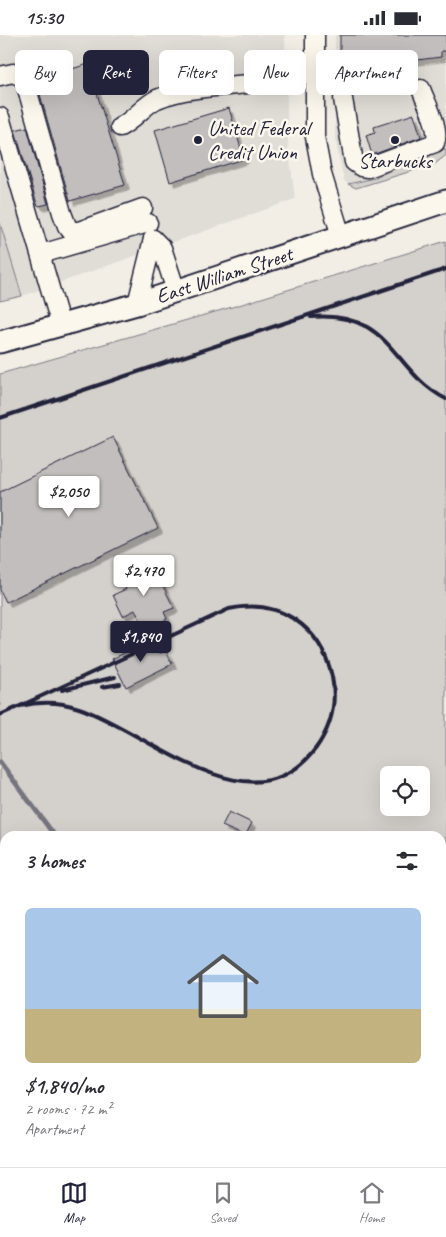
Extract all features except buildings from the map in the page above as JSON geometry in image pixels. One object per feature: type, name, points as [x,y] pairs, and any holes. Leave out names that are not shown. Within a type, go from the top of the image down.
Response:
[{"type":"main road","name":"East William Street","points":[[0,342],[137,304],[446,201]]},
{"type":"street","points":[[316,35],[316,137],[322,174],[341,236]]},
{"type":"street","points":[[0,76],[13,73],[24,78],[62,213],[71,231],[79,231],[146,215],[41,254]]},
{"type":"street","points":[[120,127],[131,121],[156,99],[187,90],[244,84]]},
{"type":"street","points":[[343,99],[354,162],[361,167],[368,168],[435,143],[437,138],[435,129],[421,89]]},
{"type":"street","points":[[0,117],[61,325]]},
{"type":"street","points":[[137,304],[153,239],[162,248],[176,291]]},
{"type":"shaded area","points":[[0,35],[285,35],[285,50],[244,50],[244,95],[287,95],[288,144],[295,199],[22,296],[0,223]]},
{"type":"shaded area","points":[[335,35],[446,35],[446,156],[435,165],[355,188],[348,185],[344,180],[335,139],[335,95],[418,95],[418,50],[335,50]]},
{"type":"shaded area","points":[[441,149],[446,149],[446,155],[435,164],[356,188],[348,184],[375,178],[406,162],[420,162]]},
{"type":"shaded area","points":[[0,223],[22,296],[0,301]]},
{"type":"shaded area","points":[[446,241],[446,831],[0,831],[0,374],[239,305]]},
{"type":"waterway","points":[[0,762],[51,831]]},
{"type":"railway","points":[[0,418],[446,269]]},
{"type":"railway","points":[[311,317],[338,317],[359,323],[375,332],[413,373],[428,387],[446,399]]},
{"type":"railway","points":[[0,715],[229,609],[247,607],[265,608],[281,612],[308,630],[318,643],[326,659],[332,677],[334,696],[332,714],[326,732],[316,748],[291,772],[262,781],[232,779],[200,769],[79,708],[50,703],[20,706]]},
{"type":"railway","points":[[62,690],[115,677]]},
{"type":"railway","points":[[102,687],[120,684]]},
{"type":"place","name":"United Federal Credit Union","points":[[198,140]]},
{"type":"place","name":"Starbucks","points":[[395,140]]}]
